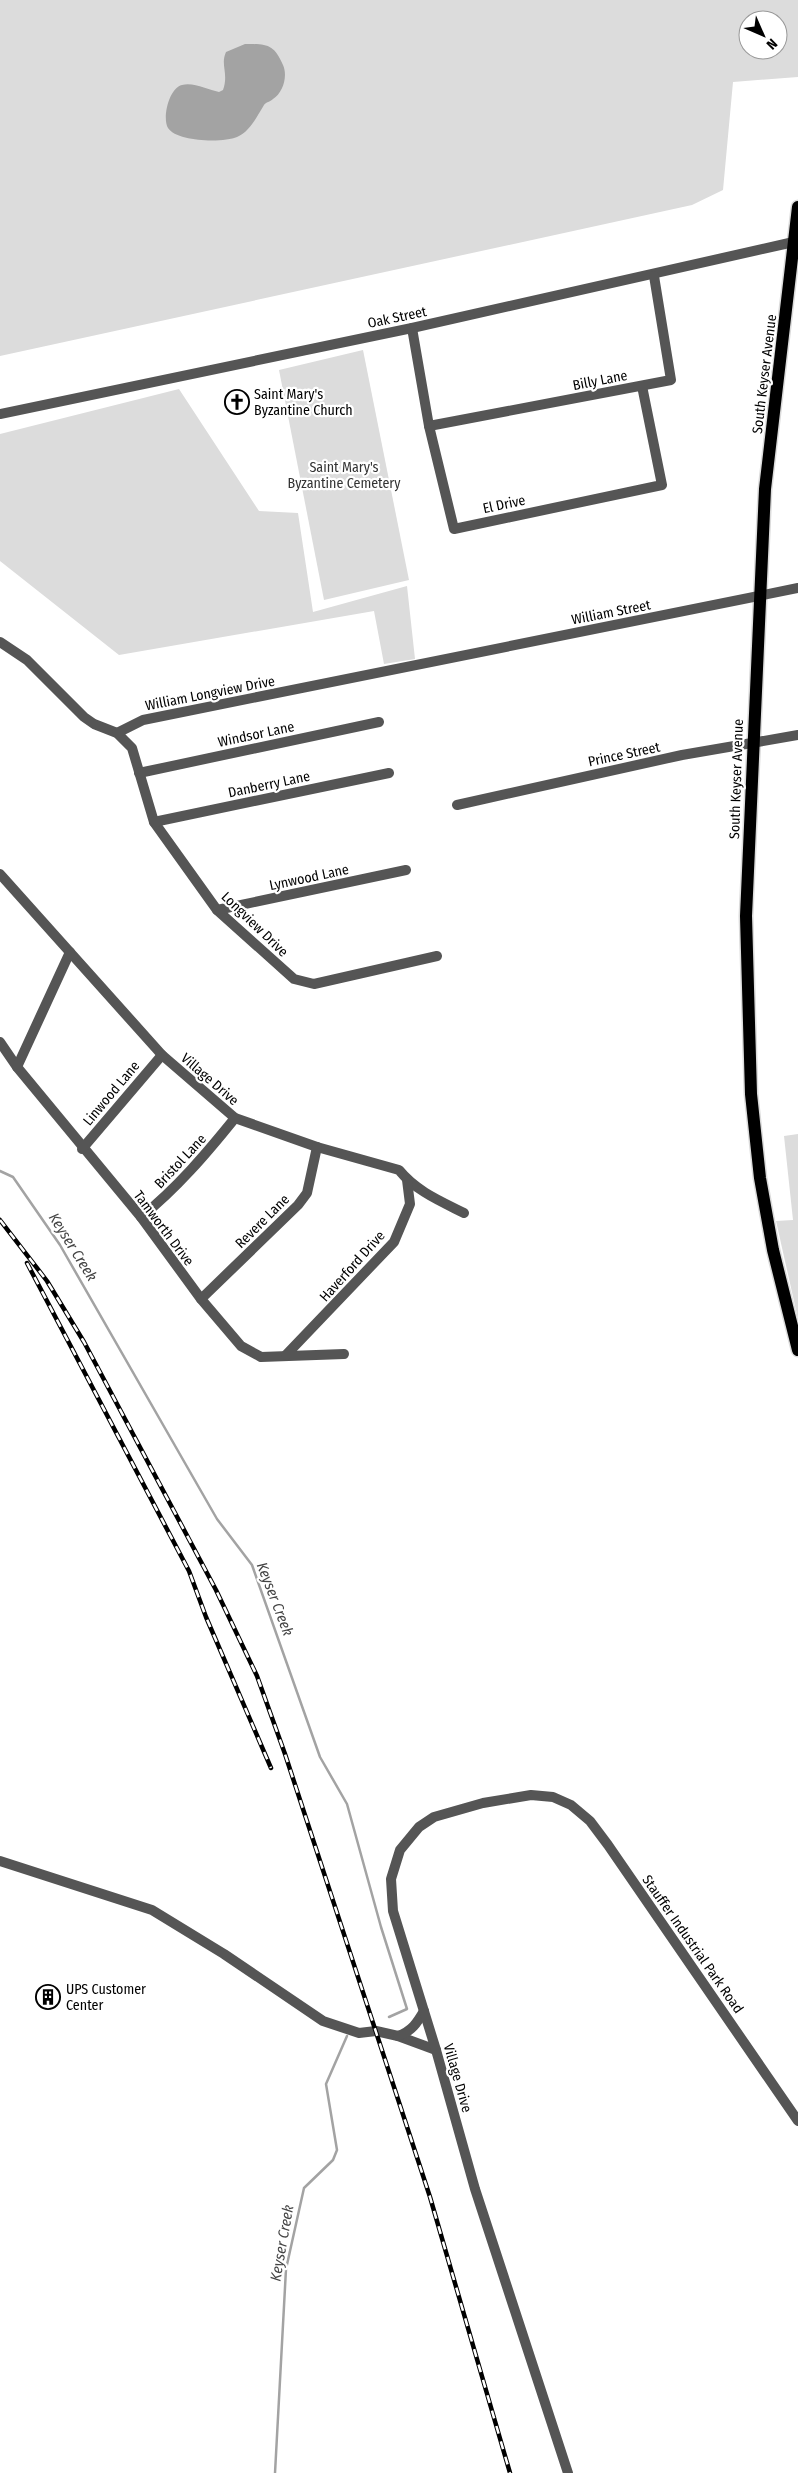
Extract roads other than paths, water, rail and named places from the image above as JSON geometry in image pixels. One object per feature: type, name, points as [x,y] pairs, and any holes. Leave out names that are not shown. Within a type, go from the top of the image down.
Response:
[{"type":"main road","name":"South Keyser Avenue","points":[[798,207],[796,242],[765,489],[752,744],[746,916],[751,1094],[760,1178],[770,1232],[798,1350]]},
{"type":"street","name":"Oak Street","points":[[0,414],[654,276],[796,242]]},
{"type":"street","name":"Billy Lane","points":[[429,426],[671,380],[654,276]]},
{"type":"street","name":"El Drive","points":[[412,328],[429,426],[454,529],[662,485],[642,386]]},
{"type":"street","name":"William Street","points":[[429,663],[682,612],[759,594],[798,588]]},
{"type":"street","points":[[0,642],[27,660],[84,717],[94,724],[117,733]]},
{"type":"street","name":"William Longview Drive","points":[[117,733],[143,720],[429,663]]},
{"type":"street","name":"Windsor Lane","points":[[139,774],[380,722]]},
{"type":"street","name":"Longview Drive","points":[[117,733],[132,748],[154,822],[217,910],[294,979],[314,984],[437,956]]},
{"type":"street","name":"Prince Street","points":[[457,805],[652,762],[798,735]]},
{"type":"street","name":"Danberry Lane","points":[[154,822],[389,773]]},
{"type":"street","name":"Lynwood Lane","points":[[217,910],[406,870]]},
{"type":"street","name":"Village Drive","points":[[0,874],[162,1055],[235,1118],[317,1146],[399,1170],[407,1180],[430,1196],[464,1213]]},
{"type":"street","points":[[17,1068],[70,952]]},
{"type":"street","name":"Tamworth Drive","points":[[0,1042],[17,1068],[141,1217],[201,1299],[241,1346],[260,1357],[273,1358],[286,1355],[298,1358],[344,1354]]},
{"type":"street","name":"Linwood Lane","points":[[82,1148],[162,1055]]},
{"type":"street","name":"Bristol Lane","points":[[141,1217],[163,1199],[202,1158],[235,1118]]},
{"type":"street","name":"Revere Lane","points":[[201,1299],[298,1205],[307,1192],[317,1146]]},
{"type":"street","name":"Haverford Drive","points":[[286,1355],[394,1242],[410,1204],[407,1180]]},
{"type":"street","name":"Village Drive","points":[[553,1797],[531,1794],[483,1803],[434,1817],[419,1827],[400,1850],[391,1878],[391,1896],[393,1912],[436,2050],[474,2189],[568,2473]]},
{"type":"street","name":"Stauffer Industrial Park Road","points":[[553,1797],[571,1806],[590,1821],[798,2120]]},
{"type":"street","points":[[0,1861],[152,1910],[224,1954],[323,2021],[359,2033],[376,2031],[398,2036],[436,2050]]},
{"type":"street","points":[[398,2036],[408,2033],[414,2028],[424,2011]]},
{"type":"waterway","name":"Keyser Creek","points":[[0,1171],[13,1177],[60,1245],[217,1519],[252,1565],[320,1757],[347,1804],[381,1927],[407,2009],[389,2017]]},
{"type":"waterway","name":"Keyser Creek","points":[[275,2473],[286,2269],[304,2188],[333,2160],[337,2150],[326,2084],[347,2036]]},
{"type":"railway","points":[[0,1220],[47,1281],[84,1342],[216,1590],[257,1676],[285,1754],[430,2197],[510,2473]]},
{"type":"railway","points":[[27,1263],[189,1571],[206,1617],[271,1768]]},
{"type":"place","name":"Saint Mary's Byzantine Church","points":[[237,402]]},
{"type":"place","name":"UPS Customer Center","points":[[48,1997]]},
{"type":"park label","name":"Saint Mary's Byzantine Cemetery","points":[[344,476]]}]
